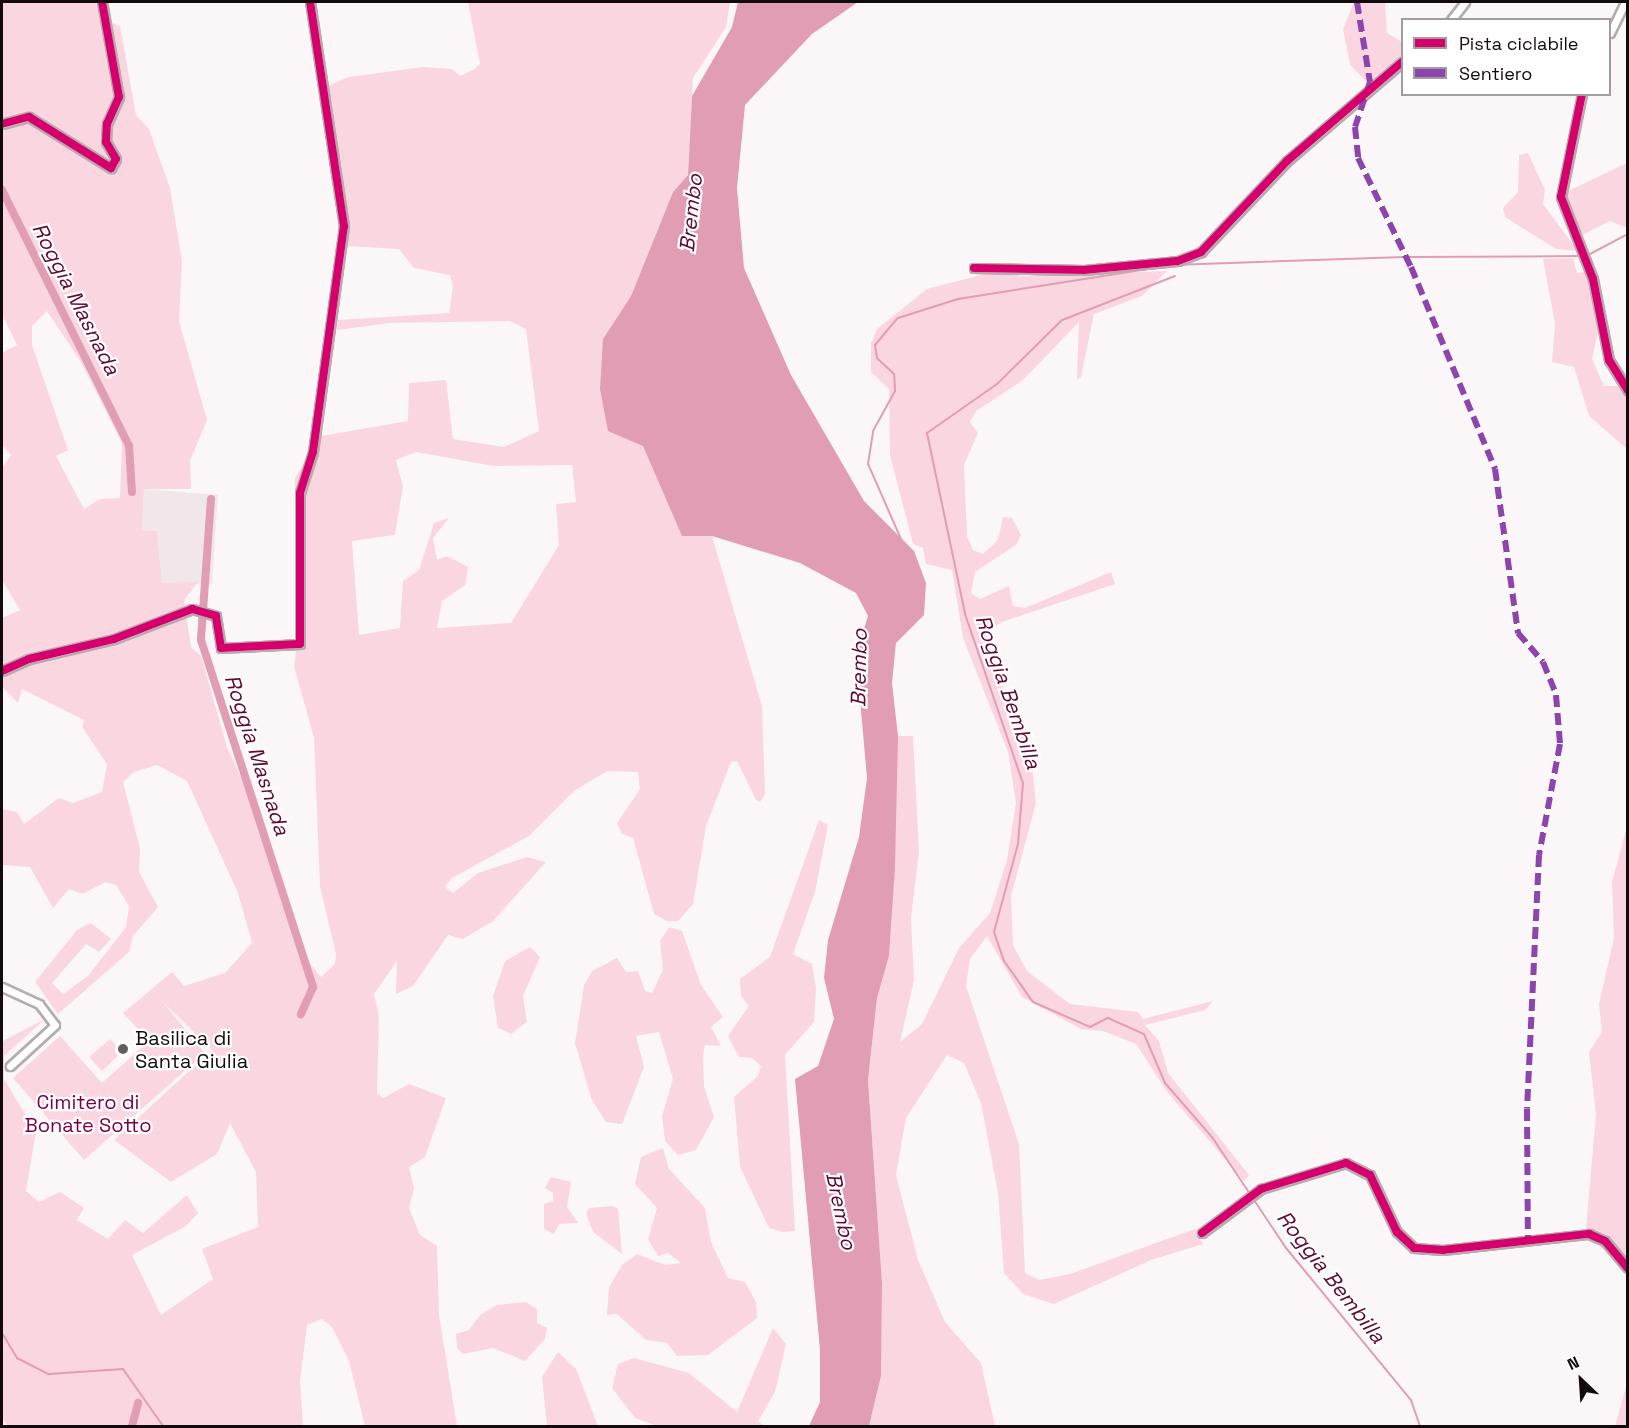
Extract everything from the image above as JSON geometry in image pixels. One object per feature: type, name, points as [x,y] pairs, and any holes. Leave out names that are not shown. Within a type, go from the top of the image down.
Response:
[{"type":"street","points":[[2,124],[29,117],[111,168],[116,159],[106,142],[107,124],[119,97],[102,2]]},
{"type":"street","points":[[2,671],[29,658],[105,642],[192,609],[210,610],[220,625],[221,648],[300,644],[300,493],[313,452],[344,226],[310,2]]},
{"type":"street","points":[[1453,18],[1466,2]]},
{"type":"street","points":[[1611,31],[1625,2]]},
{"type":"street","points":[[974,268],[1106,268],[1178,261],[1206,247],[1287,161],[1401,63]]},
{"type":"street","points":[[1582,96],[1561,197],[1590,268],[1609,358],[1628,390]]},
{"type":"street","points":[[2,987],[39,1004],[56,1025],[10,1066]]},
{"type":"street","points":[[1202,1233],[1259,1190],[1350,1163],[1371,1176],[1397,1232],[1414,1248],[1594,1235],[1628,1268]]},
{"type":"shaded area","points":[[144,489],[218,495],[212,584],[162,583],[157,531],[142,530]]},
{"type":"green space","name":"Cimitero di Bonate Sotto","points":[[2,2],[96,2],[101,19],[120,26],[136,115],[149,129],[170,188],[182,261],[179,321],[207,420],[190,461],[191,489],[144,489],[142,530],[157,531],[162,583],[198,582],[184,600],[191,647],[201,656],[227,747],[246,788],[299,950],[321,977],[335,964],[336,954],[320,887],[314,738],[294,666],[299,631],[295,478],[321,436],[408,421],[409,383],[446,380],[453,439],[504,447],[539,431],[526,329],[510,321],[390,323],[337,330],[338,320],[449,313],[453,287],[450,275],[414,268],[399,249],[348,246],[327,86],[349,77],[423,67],[452,69],[460,76],[473,70],[480,64],[468,2],[730,2],[726,27],[693,78],[688,175],[673,192],[631,296],[603,339],[608,430],[643,445],[682,536],[712,536],[762,706],[765,794],[760,802],[756,800],[737,761],[731,762],[706,826],[693,904],[678,921],[667,921],[654,914],[633,838],[622,834],[617,823],[640,789],[638,772],[607,771],[574,791],[529,836],[452,878],[445,887],[453,893],[478,873],[527,857],[546,862],[493,921],[463,939],[448,935],[413,986],[396,994],[397,961],[374,994],[379,1017],[377,1093],[383,1098],[409,1084],[446,1098],[425,1157],[409,1167],[414,1189],[409,1208],[420,1235],[437,1246],[439,1315],[457,1426],[365,1426],[349,1361],[332,1327],[322,1319],[307,1325],[300,1381],[303,1426],[8,1426],[2,1419],[3,1041],[45,1019],[4,1056],[4,1079],[36,1132],[26,1191],[39,1202],[60,1192],[84,1208],[77,1220],[108,1239],[125,1220],[143,1233],[187,1195],[198,1213],[186,1226],[132,1255],[161,1315],[213,1279],[202,1249],[258,1227],[256,1172],[230,1123],[217,1154],[171,1182],[114,1140],[212,1050],[161,1000],[205,1053],[84,1160],[13,1078],[60,1036],[102,1083],[149,1041],[123,1013],[172,972],[184,986],[225,973],[252,943],[238,893],[187,781],[157,765],[134,772],[123,782],[140,848],[139,872],[158,907],[133,936],[129,952],[58,1014],[35,982],[77,930],[91,923],[111,939],[99,952],[86,944],[52,983],[63,994],[88,976],[126,927],[129,906],[116,885],[105,882],[83,894],[69,889],[53,908],[30,867],[2,865],[2,809],[17,812],[24,824],[59,798],[73,803],[102,792],[107,764],[82,727],[84,720],[22,689],[18,703],[2,687],[2,618],[20,610],[2,580],[2,468],[11,455],[2,444],[2,353],[17,345],[2,314]],"holes":[[[47,311],[81,362],[122,443],[120,498],[100,499],[84,509],[56,456],[68,450],[32,345],[32,326]],[[416,452],[494,466],[572,465],[576,502],[556,504],[559,545],[511,623],[437,628],[442,601],[465,585],[468,567],[447,556],[437,560],[433,538],[449,518],[434,523],[419,570],[403,581],[400,628],[359,635],[352,541],[395,535],[403,487],[396,460]]]},
{"type":"green space","points":[[1354,2],[1385,2],[1387,33],[1401,41],[1401,63],[1370,85],[1350,65],[1343,29]]},
{"type":"green space","points":[[1528,153],[1545,190],[1543,204],[1578,251],[1556,249],[1505,217],[1503,208],[1518,192],[1519,155]]},
{"type":"green space","points":[[1627,163],[1627,228],[1610,221],[1580,236],[1564,193]]},
{"type":"green space","points":[[1573,258],[1577,273],[1585,272],[1593,298],[1598,332],[1592,359],[1604,386],[1619,386],[1627,396],[1627,449],[1589,416],[1574,367],[1552,362],[1555,324],[1543,259]]},
{"type":"green space","points":[[1004,269],[1020,276],[1167,271],[1142,296],[1094,314],[1081,377],[1077,380],[1079,322],[1022,381],[976,411],[970,422],[978,433],[964,465],[967,536],[973,550],[983,554],[998,540],[1003,517],[1012,518],[1021,535],[1016,545],[975,572],[971,593],[980,599],[1009,586],[1013,606],[1025,608],[1111,572],[1115,584],[1002,622],[986,633],[992,662],[1030,749],[1036,803],[1011,896],[1013,945],[1027,971],[1070,1004],[1138,1012],[1143,1019],[1213,1001],[1205,1010],[1145,1025],[1159,1041],[1168,1073],[1249,1175],[1244,1181],[1168,1093],[1136,1044],[1103,1031],[1081,1029],[1022,997],[987,936],[970,959],[966,986],[1019,1144],[1025,1273],[1039,1280],[1070,1274],[1195,1229],[1203,1244],[1151,1260],[1054,1304],[1023,1294],[1004,1273],[998,1193],[981,1103],[964,1063],[947,1055],[906,1118],[896,1175],[918,1260],[945,1322],[981,1363],[995,1426],[869,1426],[881,1376],[882,1283],[868,1080],[877,998],[889,956],[898,736],[913,736],[919,851],[911,918],[914,980],[900,1042],[922,1024],[959,948],[990,913],[1007,860],[1016,803],[1008,752],[963,638],[952,570],[926,564],[923,548],[913,544],[890,455],[889,389],[871,372],[871,343],[877,329],[927,289]]},
{"type":"green space","points":[[819,820],[828,825],[815,892],[793,954],[812,964],[816,988],[814,1022],[785,1055],[795,1231],[782,1232],[769,1228],[740,1167],[734,1097],[758,1076],[761,1066],[752,1058],[739,1057],[728,1036],[749,1006],[741,996],[740,979],[770,957]]},
{"type":"green space","points":[[1627,826],[1627,1261],[1609,1241],[1586,1229],[1596,1114],[1589,1052],[1602,1032],[1599,1004],[1614,938],[1612,882]]},
{"type":"green space","points":[[669,927],[682,931],[701,985],[723,1017],[711,1027],[721,1046],[705,1045],[703,1055],[704,1086],[714,1117],[696,1150],[678,1155],[665,1141],[662,1116],[673,1079],[659,1032],[636,1036],[644,1067],[622,1124],[606,1122],[592,1100],[575,1043],[584,985],[592,971],[617,958],[626,972],[638,971],[645,991],[652,993],[663,970],[660,941]]},
{"type":"green space","points":[[530,947],[540,957],[523,996],[527,1022],[511,1034],[498,1028],[493,996],[505,961]]},
{"type":"green space","points":[[110,1039],[122,1052],[102,1071],[89,1057]]},
{"type":"green space","points":[[663,1148],[669,1169],[705,1208],[711,1242],[728,1278],[745,1282],[756,1302],[757,1318],[708,1355],[677,1356],[667,1343],[646,1340],[617,1314],[607,1315],[609,1287],[622,1265],[637,1254],[665,1265],[681,1263],[668,1253],[658,1256],[648,1239],[657,1208],[635,1184],[641,1157]]},
{"type":"green space","points":[[551,1177],[571,1182],[567,1207],[578,1223],[559,1224],[554,1234],[544,1229],[544,1204],[553,1201],[553,1193],[545,1188]]},
{"type":"green space","points":[[612,1206],[618,1209],[622,1254],[593,1232],[586,1214],[589,1208]]},
{"type":"green space","points":[[526,1302],[537,1309],[537,1323],[547,1328],[545,1339],[525,1361],[493,1348],[463,1354],[457,1348],[456,1334],[469,1330],[480,1315],[497,1305]]},
{"type":"green space","points":[[773,1328],[786,1344],[775,1392],[758,1421],[765,1426],[657,1426],[635,1418],[612,1388],[618,1364],[634,1358],[689,1373],[737,1412]]},
{"type":"green space","points":[[558,1352],[576,1369],[598,1426],[547,1426],[542,1377]]},
{"type":"green space","points":[[1627,1358],[1627,1426],[1615,1426],[1626,1387]]},
{"type":"water","name":"Brembo","points":[[738,2],[858,2],[812,34],[745,105],[737,188],[744,268],[791,375],[864,501],[914,551],[926,583],[924,615],[896,643],[892,683],[898,736],[895,867],[889,956],[877,998],[868,1080],[882,1283],[881,1376],[869,1426],[809,1426],[820,1402],[820,1350],[795,1079],[818,1066],[834,1019],[824,978],[828,940],[859,837],[867,778],[856,654],[868,616],[856,593],[800,563],[712,536],[682,536],[643,446],[608,431],[600,389],[603,339],[631,296],[673,192],[688,175],[692,96],[732,27]]},
{"type":"waterway","name":"Roggia Masnada","points":[[2,190],[129,446],[132,492]]},
{"type":"waterway","points":[[1590,254],[1628,234]]},
{"type":"waterway","points":[[1409,257],[1580,256]]},
{"type":"waterway","points":[[901,539],[868,464],[873,431],[895,391],[894,374],[877,358],[875,345],[898,318],[958,299],[1173,265],[1404,257]]},
{"type":"waterway","name":"Roggia Bembilla","points":[[1175,276],[1062,320],[997,384],[927,433],[965,614],[1023,783],[1018,844],[994,932],[1004,961],[1033,1002],[1090,1027],[1108,1018],[1144,1034],[1165,1083],[1212,1137],[1286,1248],[1411,1400],[1420,1426]]},
{"type":"waterway","name":"Roggia Masnada","points":[[211,499],[201,640],[313,987],[301,1014]]},
{"type":"waterway","points":[[2,1285],[2,1294]]},
{"type":"waterway","points":[[2,1333],[17,1358],[49,1374],[123,1369],[163,1426]]},
{"type":"waterway","name":"Roggia Masnada","points":[[132,1426],[138,1403]]},
{"type":"marked path","points":[[1357,2],[1370,82],[1355,127],[1358,158],[1411,267],[1495,469],[1518,633],[1543,662],[1556,695],[1560,744],[1539,855],[1527,1109],[1528,1240]]},
{"type":"cycle path","points":[[2,124],[29,117],[111,168],[116,159],[106,142],[107,124],[119,97],[102,2]]},
{"type":"cycle path","points":[[2,671],[29,659],[114,639],[192,609],[216,616],[221,648],[300,644],[300,493],[313,452],[344,226],[310,2]]},
{"type":"cycle path","points":[[974,268],[1084,270],[1178,261],[1201,252],[1287,161],[1401,63]]},
{"type":"cycle path","points":[[1582,96],[1561,197],[1593,279],[1609,360],[1628,390]]},
{"type":"cycle path","points":[[1202,1233],[1261,1189],[1346,1163],[1370,1175],[1397,1232],[1414,1248],[1443,1250],[1589,1234],[1605,1241],[1628,1268]]},
{"type":"place","name":"Basilica di Santa Giulia","points":[[123,1049]]}]
